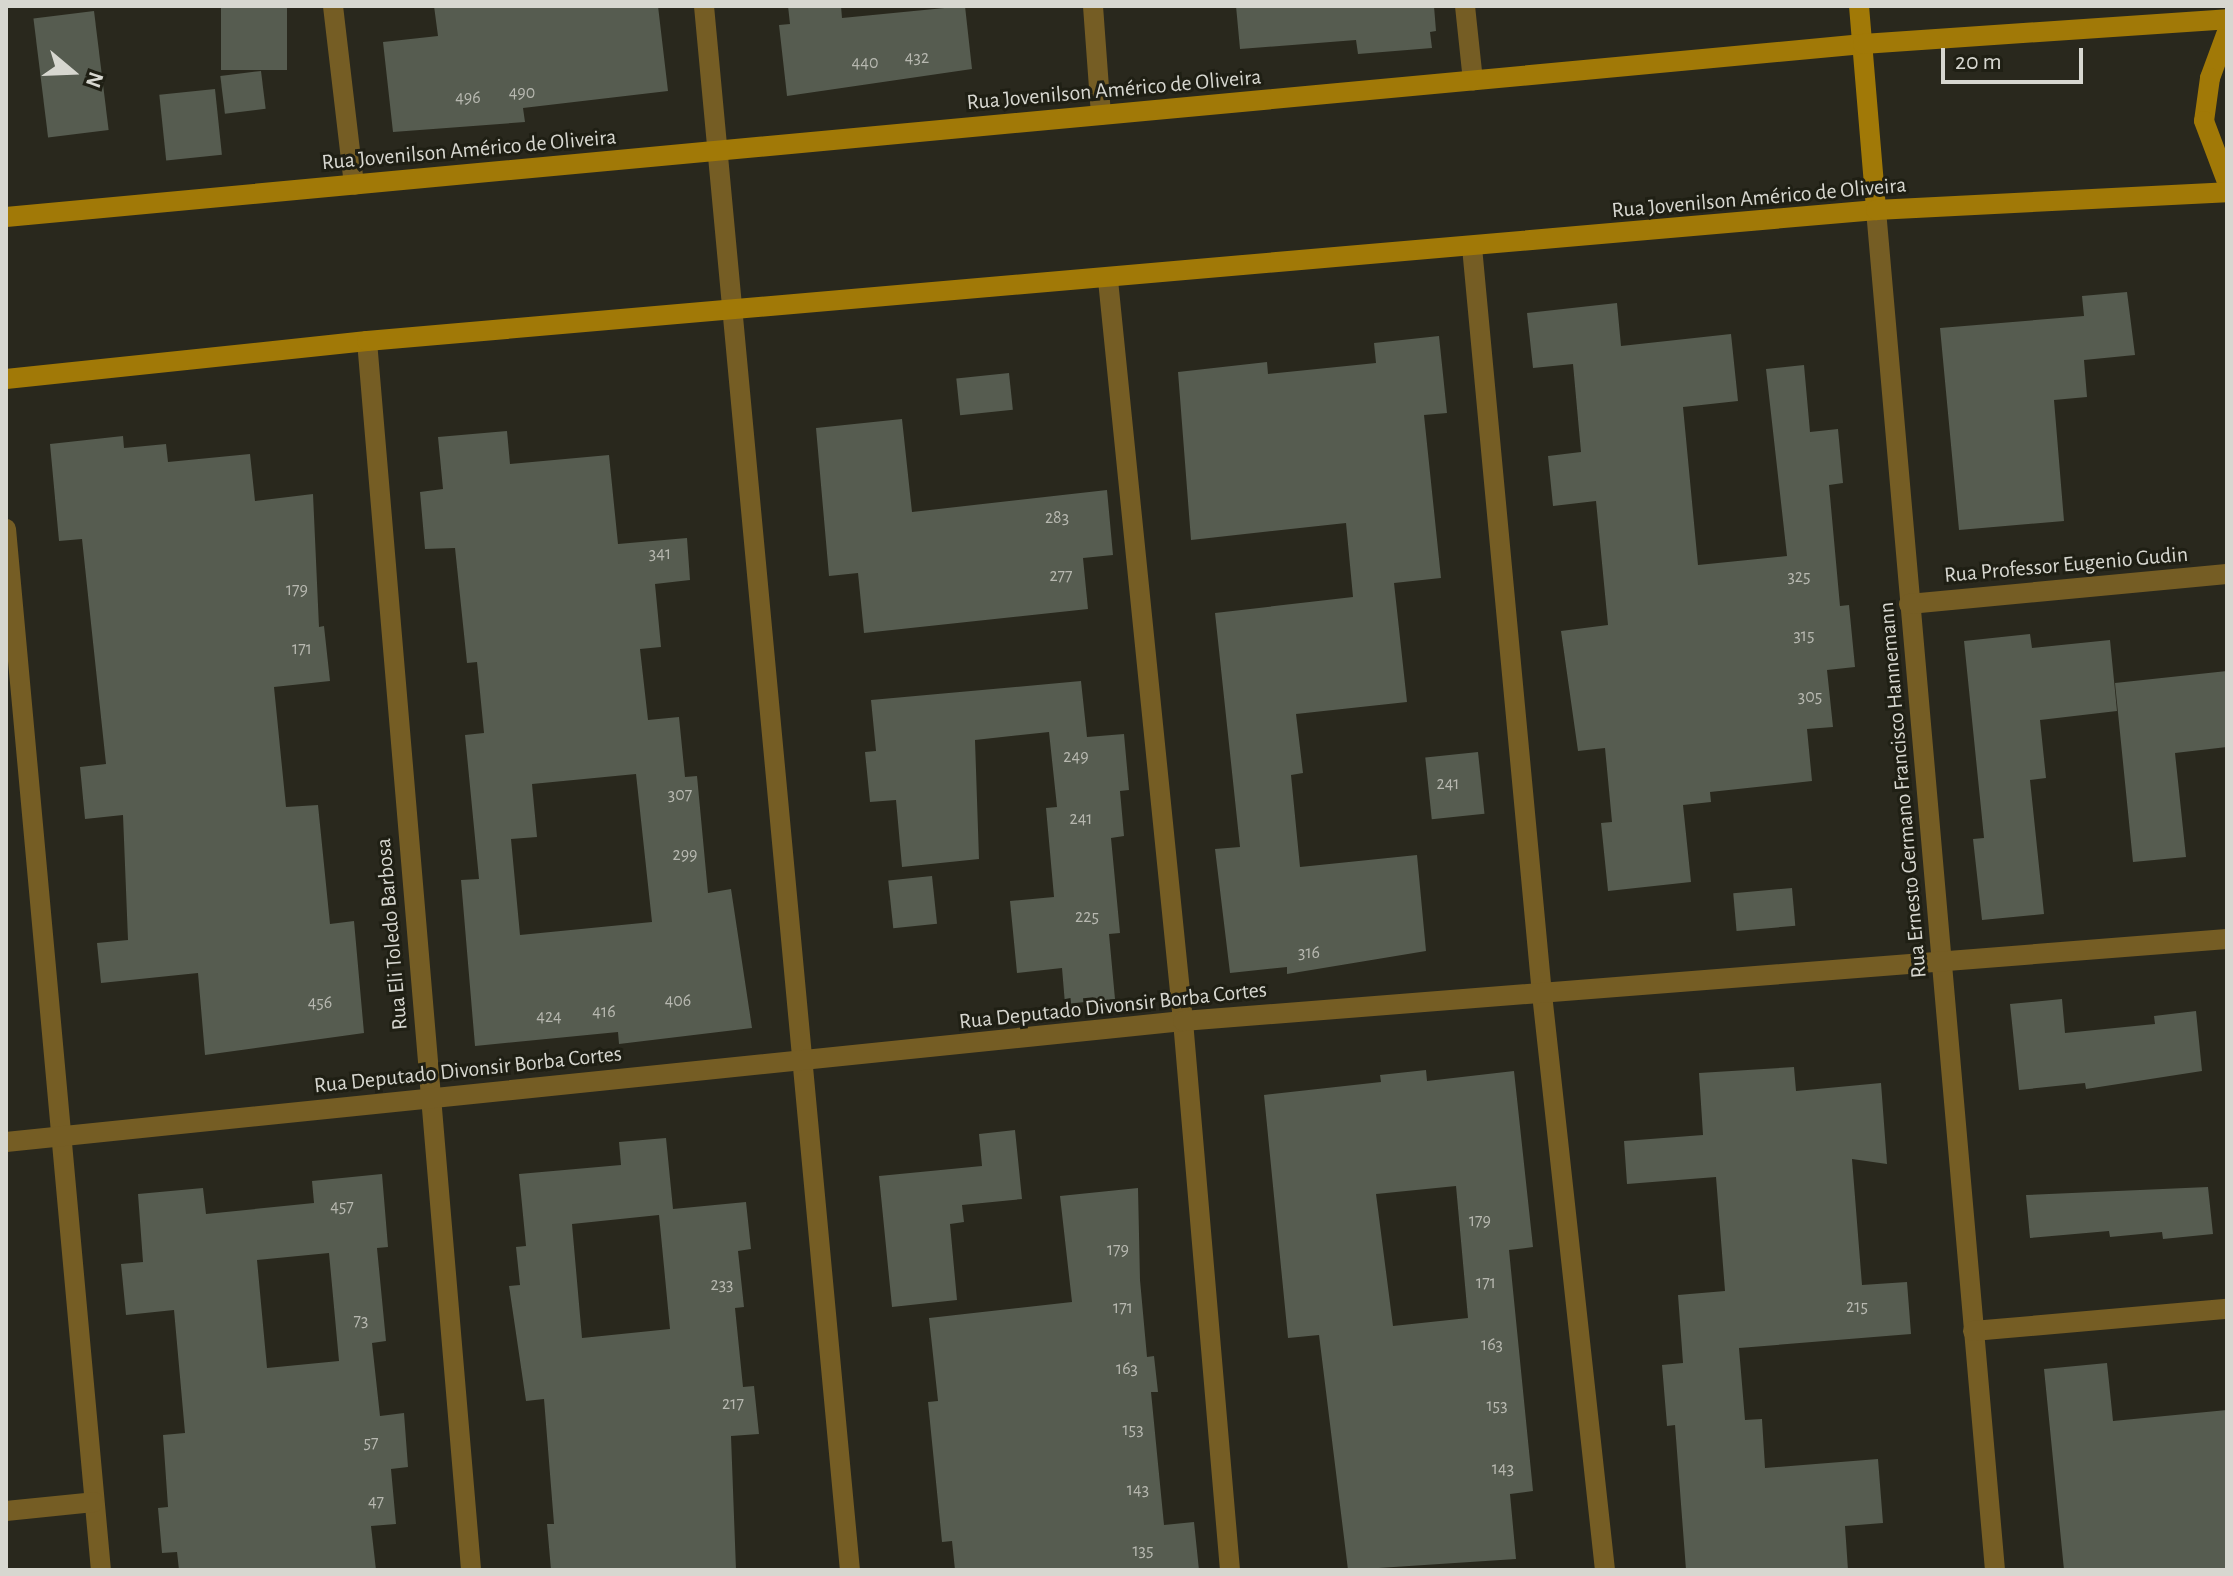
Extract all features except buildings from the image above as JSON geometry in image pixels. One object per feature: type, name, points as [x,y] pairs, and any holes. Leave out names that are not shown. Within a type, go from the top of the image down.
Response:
[{"type":"main road","name":"Rua Ernesto Germano Francisco Hannemann","points":[[1859,6],[1876,210]]},
{"type":"main road","name":"Rua Jovenilson Américo de Oliveira","points":[[6,217],[1863,44],[2227,19]]},
{"type":"main road","points":[[2227,32],[2210,78],[2204,121],[2227,182]]},
{"type":"main road","name":"Rua Jovenilson Américo de Oliveira","points":[[6,379],[367,341],[734,313],[1876,210],[2227,192]]},
{"type":"street","points":[[333,6],[354,185]]},
{"type":"street","points":[[704,6],[850,1570]]},
{"type":"street","points":[[1093,6],[1101,115]]},
{"type":"street","points":[[1465,6],[1473,81]]},
{"type":"street","name":"Rua Ernesto Germano Francisco Hannemann","points":[[1876,210],[1995,1570]]},
{"type":"street","points":[[1472,247],[1542,994],[1605,1570]]},
{"type":"street","points":[[1108,280],[1183,1021],[1230,1570]]},
{"type":"street","name":"Rua Eli Toledo Barbosa","points":[[367,341],[471,1570]]},
{"type":"street","points":[[6,529],[57,1138],[101,1570]]},
{"type":"street","name":"Rua Professor Eugenio Gudin","points":[[1909,604],[2227,574]]},
{"type":"street","name":"Rua Deputado Divonsir Borba Cortes","points":[[6,1142],[430,1095],[803,1063],[1183,1021],[2227,939]]},
{"type":"street","points":[[1973,1331],[2227,1309]]},
{"type":"street","points":[[6,1511],[94,1502]]}]
